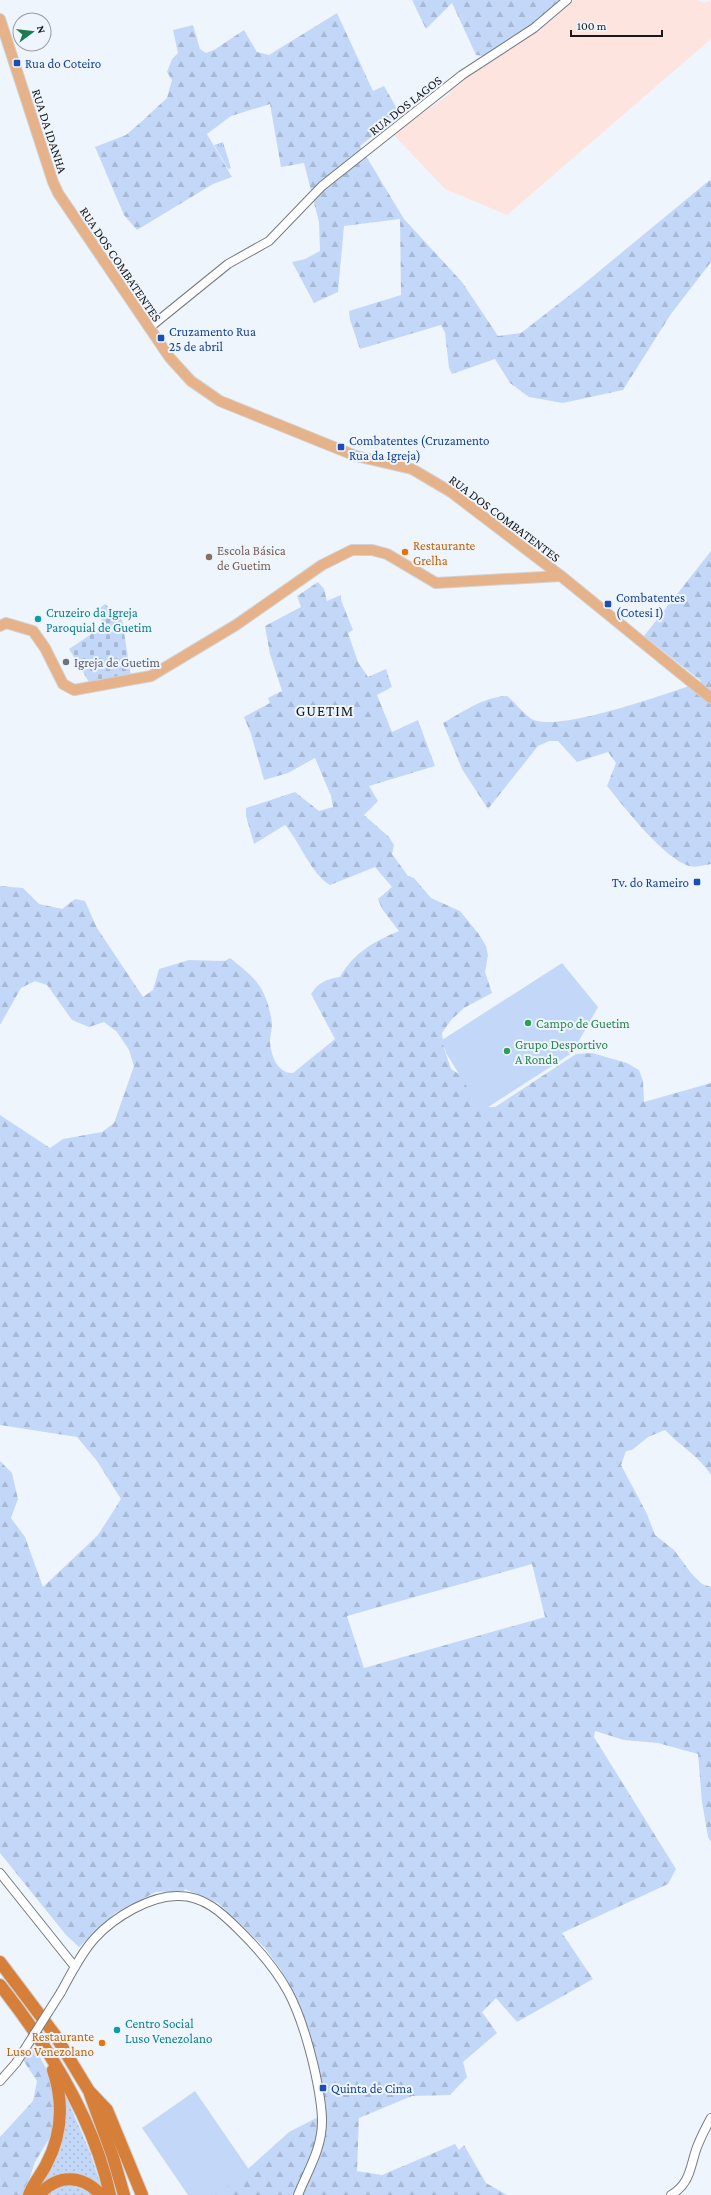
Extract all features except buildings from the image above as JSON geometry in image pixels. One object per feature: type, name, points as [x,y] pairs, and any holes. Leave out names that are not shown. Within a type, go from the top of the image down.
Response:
[{"type":"highway","points":[[0,1962],[55,2035],[89,2091],[113,2157],[124,2195]]},
{"type":"highway","points":[[0,1985],[65,2081],[84,2118],[102,2164],[110,2195]]},
{"type":"highway","points":[[29,2195],[50,2156],[60,2122],[58,2085],[47,2053]]},
{"type":"highway","points":[[89,2091],[107,2110],[142,2195]]},
{"type":"highway","points":[[39,2195],[46,2187],[67,2178],[80,2179],[93,2186],[101,2195]]},
{"type":"main road","name":"RUA DA IDANHA","points":[[0,19],[53,182],[64,204]]},
{"type":"main road","name":"RUA DOS COMBATENTES","points":[[64,204],[170,358],[186,376],[210,396],[267,422],[350,454],[412,469],[451,492],[561,576],[711,698]]},
{"type":"main road","points":[[0,626],[6,623],[33,631],[45,648],[63,684],[74,690],[151,676],[236,625],[322,565],[352,550],[372,550],[387,554],[436,583],[561,576]]},
{"type":"street","name":"RUA DOS LAGOS","points":[[149,328],[228,264],[269,241],[322,186],[462,75],[534,28],[567,0]]},
{"type":"street","points":[[0,1873],[75,1968]]},
{"type":"street","points":[[0,2081],[16,2063],[75,1968],[95,1938],[103,1930],[140,1905],[168,1897],[188,1897],[211,1906],[225,1916],[260,1950],[286,1986],[296,2006],[309,2047],[321,2104],[322,2122],[318,2149],[298,2195]]},
{"type":"street","points":[[671,2195],[687,2180],[697,2147],[711,2118]]},
{"type":"shaded area","points":[[574,0],[698,0],[704,3],[711,0],[711,39],[507,215],[445,189],[393,134],[450,94],[450,89],[486,62],[534,32]]},
{"type":"green space","points":[[412,0],[564,0],[558,6],[484,56],[476,55],[452,3],[426,29]]},
{"type":"green space","points":[[337,13],[373,91],[384,86],[400,114],[360,146],[404,219],[462,282],[498,336],[521,333],[580,287],[711,179],[711,262],[671,314],[623,390],[563,403],[529,397],[510,383],[495,359],[452,374],[449,368],[445,333],[441,325],[360,349],[350,320],[349,311],[401,295],[400,219],[344,226],[338,292],[314,303],[292,262],[305,259],[320,251],[319,222],[304,163],[281,167],[270,104],[231,116],[207,134],[232,177],[213,184],[137,230],[124,215],[95,147],[126,135],[167,98],[172,80],[167,72],[172,59],[178,53],[173,30],[193,25],[200,49],[206,53],[214,50],[244,30],[257,52],[269,55]]},
{"type":"green space","points":[[223,142],[231,168],[228,169],[214,145]]},
{"type":"green space","points":[[711,551],[711,864],[691,867],[667,853],[656,843],[607,786],[616,763],[608,752],[577,762],[558,741],[549,741],[538,746],[488,809],[462,769],[443,723],[481,702],[498,697],[507,696],[531,719],[548,722],[590,716],[614,710],[698,683],[701,681],[644,636]]},
{"type":"green space","points":[[318,582],[324,589],[327,601],[341,595],[341,600],[353,630],[348,633],[358,662],[368,677],[386,669],[392,687],[377,695],[392,732],[418,720],[435,766],[369,786],[378,801],[364,815],[389,837],[394,845],[392,854],[408,876],[414,878],[431,898],[460,911],[478,933],[486,946],[488,955],[485,972],[492,993],[464,1008],[451,1020],[442,1033],[444,1048],[451,1069],[464,1077],[485,1107],[495,1107],[576,1054],[592,1053],[627,1063],[639,1070],[643,1081],[644,1102],[711,1083],[711,1475],[696,1457],[665,1430],[648,1437],[632,1450],[626,1451],[621,1465],[647,1514],[655,1535],[674,1550],[691,1573],[702,1584],[711,1587],[711,1842],[708,1837],[702,1802],[698,1754],[658,1743],[624,1740],[595,1731],[594,1737],[676,1869],[668,1884],[562,1933],[593,1979],[517,2022],[496,1998],[482,2012],[497,2033],[463,2062],[467,2077],[450,2095],[412,2096],[359,2118],[357,2171],[382,2175],[455,2144],[459,2150],[464,2145],[486,2183],[507,2195],[212,2195],[249,2168],[289,2132],[318,2117],[315,2091],[298,2021],[281,1970],[264,1947],[218,1903],[185,1889],[184,1891],[156,1892],[115,1913],[79,1947],[66,1935],[0,1853],[0,1461],[12,1473],[18,1499],[11,1518],[25,1537],[43,1587],[98,1535],[121,1499],[97,1461],[77,1437],[0,1425],[0,1115],[50,1148],[63,1139],[102,1132],[114,1123],[134,1066],[129,1050],[117,1032],[104,1022],[89,1027],[72,1020],[47,985],[35,981],[21,988],[0,1025],[0,886],[23,888],[39,904],[62,909],[75,899],[85,901],[97,928],[143,997],[153,990],[159,969],[189,960],[225,961],[230,958],[258,983],[264,994],[272,1020],[270,1042],[272,1053],[276,1063],[283,1071],[293,1073],[335,1039],[311,994],[323,982],[340,977],[351,961],[365,949],[381,939],[399,931],[382,909],[378,899],[392,887],[375,867],[330,885],[323,880],[311,866],[285,825],[254,844],[246,816],[246,808],[295,792],[319,811],[333,807],[331,796],[315,758],[288,773],[264,780],[251,734],[244,717],[270,703],[268,698],[282,691],[270,654],[265,626],[301,607],[297,596]],"holes":[[[532,1564],[545,1617],[364,1668],[347,1616]]]},
{"type":"green space","points":[[105,604],[122,620],[131,676],[89,682],[69,649],[105,625],[96,611]]},
{"type":"green space","name":"Campo de Guetim","points":[[562,963],[598,1007],[572,1053],[482,1111],[446,1053],[442,1040]]},
{"type":"green space","points":[[33,2044],[50,2076],[56,2114],[50,2137],[35,2162],[24,2195],[0,2195],[0,2137],[33,2101],[37,2081],[23,2060]]},
{"type":"green space","points":[[61,2085],[90,2152],[102,2189],[93,2181],[84,2176],[40,2188],[41,2180],[53,2155]]},
{"type":"green space","points":[[195,2091],[250,2171],[215,2195],[188,2195],[142,2128]]},
{"type":"green space","points":[[72,2182],[97,2195],[44,2195],[46,2192]]},
{"type":"place","name":"Rua do Coteiro","points":[[17,63]]},
{"type":"place","name":"Cruzamento Rua 25 de abril","points":[[161,338]]},
{"type":"place","name":"Combatentes (Cruzamento Rua da Igreja)","points":[[341,447]]},
{"type":"place","name":"Restaurante Grelha","points":[[405,552]]},
{"type":"place","name":"Escola Básica de Guetim","points":[[209,557]]},
{"type":"place","name":"Combatentes (Cotesi I)","points":[[608,604]]},
{"type":"place","name":"Cruzeiro da Igreja Paroquial de Guetim","points":[[38,619]]},
{"type":"place","name":"Igreja de Guetim","points":[[66,662]]},
{"type":"place","name":"Tv. do Rameiro","points":[[697,882]]},
{"type":"place","name":"Campo de Guetim","points":[[528,1023]]},
{"type":"place","name":"Grupo Desportivo A Ronda","points":[[507,1051]]},
{"type":"place","name":"Centro Social Luso Venezolano","points":[[117,2030]]},
{"type":"place","name":"Restaurante Luso Venezolano","points":[[102,2043]]},
{"type":"place","name":"Quinta de Cima","points":[[323,2088]]},
{"type":"district","name":"GUETIM","points":[[325,711]]}]
